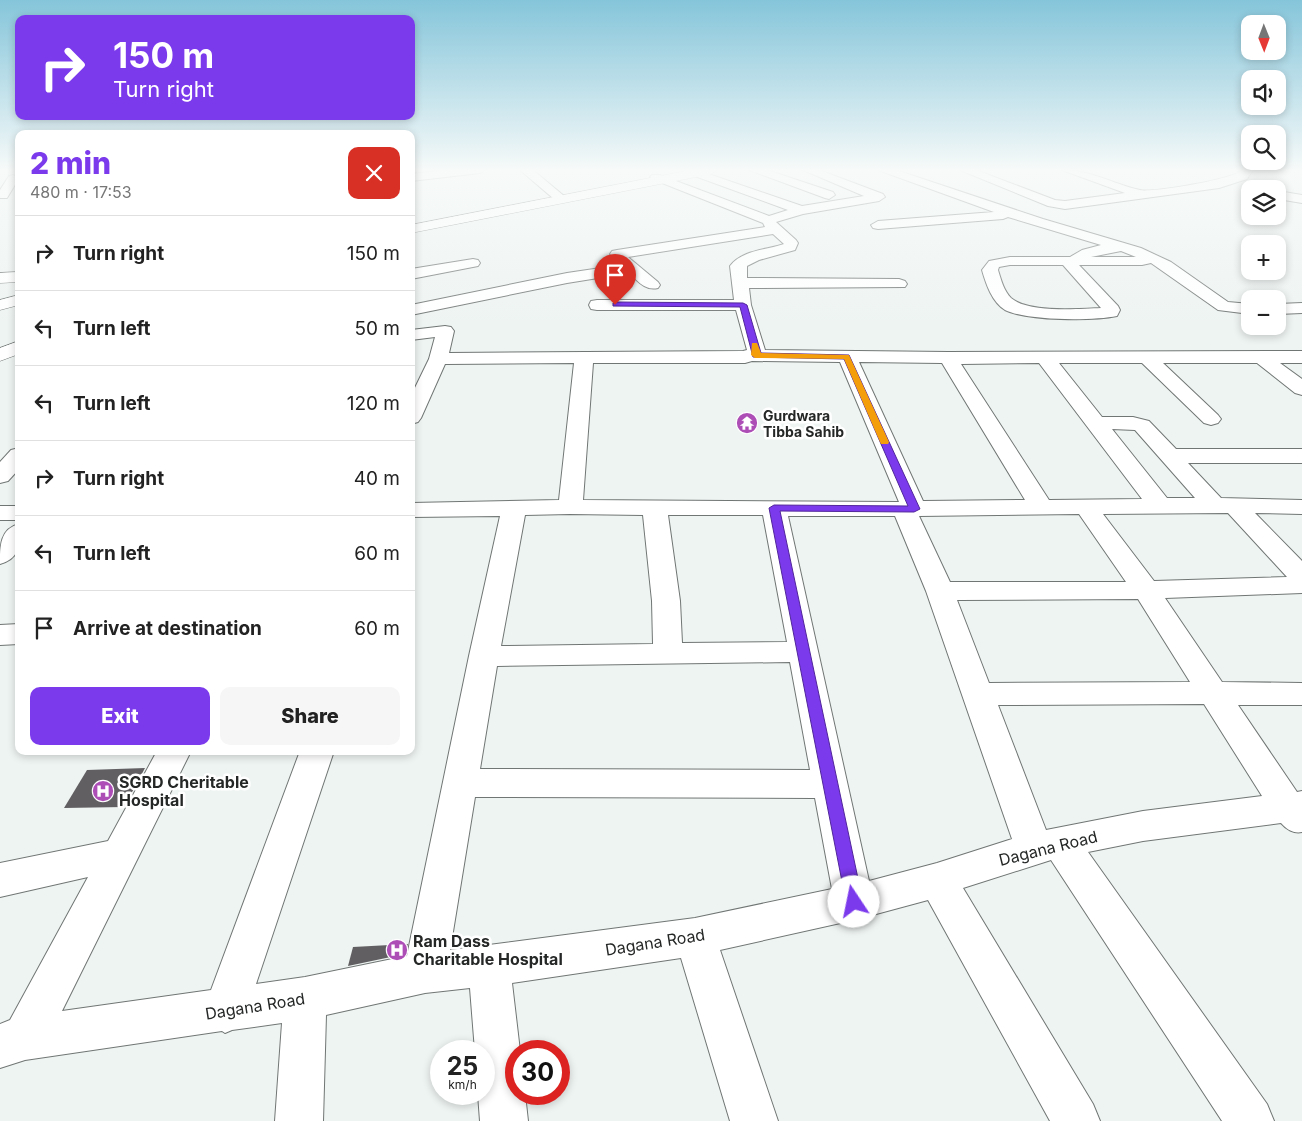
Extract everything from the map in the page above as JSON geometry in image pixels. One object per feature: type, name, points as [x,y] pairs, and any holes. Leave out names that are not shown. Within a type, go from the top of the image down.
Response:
[{"type":"main road","points":[[415,228],[444,222]]},
{"type":"main road","points":[[0,278],[15,276]]},
{"type":"main road","points":[[0,356],[15,349]]},
{"type":"main road","points":[[0,364],[15,358]]},
{"type":"street","points":[[755,355],[757,353],[743,305],[738,266],[741,262],[790,247],[791,245],[771,225],[764,222]]},
{"type":"street","points":[[618,254],[771,225],[776,222]]},
{"type":"street","points":[[878,225],[911,222]]},
{"type":"street","points":[[1040,222],[1150,257],[1166,265],[1224,306],[1241,309]]},
{"type":"street","points":[[603,244],[618,254],[652,285]]},
{"type":"street","points":[[1120,247],[1087,251],[1079,255],[1075,260],[1070,265],[1072,270],[1109,306],[1112,310],[1111,312],[1038,312],[1017,309],[1004,301],[997,290],[990,270],[994,264],[1000,262],[1075,260],[1148,260],[1151,259],[1150,257]]},
{"type":"street","points":[[415,273],[473,262]]},
{"type":"street","points":[[415,309],[567,278],[632,268]]},
{"type":"street","points":[[740,283],[899,284]]},
{"type":"street","points":[[597,304],[743,305]]},
{"type":"street","points":[[415,409],[436,362],[445,331],[445,314],[435,305]]},
{"type":"street","points":[[1286,308],[1302,308]]},
{"type":"street","points":[[415,335],[445,331]]},
{"type":"street","points":[[415,369],[436,362],[584,357],[745,357],[755,355],[948,358],[1302,357]]},
{"type":"street","points":[[847,356],[909,509],[978,694],[1047,845],[1250,1121]]},
{"type":"street","points":[[570,507],[584,357]]},
{"type":"street","points":[[1044,357],[1160,506]]},
{"type":"street","points":[[1146,357],[1211,419]]},
{"type":"street","points":[[1261,357],[1302,389]]},
{"type":"street","points":[[948,358],[1041,507]]},
{"type":"street","points":[[1096,423],[1133,423],[1142,425],[1170,456],[1302,576]]},
{"type":"street","points":[[1170,456],[1302,456]]},
{"type":"street","points":[[0,476],[15,459]]},
{"type":"street","points":[[415,510],[570,507],[654,509],[909,509],[1160,506],[1302,507]]},
{"type":"street","points":[[1086,507],[1146,590],[1214,693],[1297,812]]},
{"type":"street","points":[[774,508],[854,902]]},
{"type":"street","points":[[426,973],[484,656],[514,509]]},
{"type":"street","points":[[654,509],[666,601],[668,652]]},
{"type":"street","points":[[0,513],[15,513]]},
{"type":"street","points":[[0,556],[15,535]]},
{"type":"street","points":[[940,591],[1146,590],[1302,585]]},
{"type":"street","points":[[0,635],[15,634]]},
{"type":"street","points":[[484,656],[668,652],[804,652]]},
{"type":"street","points":[[978,694],[1302,694]]},
{"type":"street","points":[[12,1042],[121,854],[172,755]]},
{"type":"street","points":[[225,1011],[315,755]]},
{"type":"street","points":[[461,782],[830,784]]},
{"type":"street","name":"Dagana Road","points":[[12,1042],[305,998],[426,973],[695,937],[854,902],[938,880],[1047,845],[1143,826],[1297,812]]},
{"type":"street","points":[[0,880],[121,854]]},
{"type":"street","points":[[938,880],[1076,1121]]},
{"type":"street","points":[[695,937],[754,1121]]},
{"type":"street","points":[[489,966],[504,1121]]},
{"type":"street","points":[[299,1121],[305,998]]},
{"type":"building","points":[[145,768],[124,807],[64,808],[87,770]]},
{"type":"building","points":[[408,944],[405,954],[348,966],[353,947]]},
{"type":"slow traffic","points":[[754,345],[757,353],[755,355],[774,357],[847,356],[885,442]]},
{"type":"place","name":"Gurdwara Tibba Sahib","points":[[747,423]]},
{"type":"place","name":"SGRD Cheritable Hospital","points":[[103,791]]},
{"type":"place","name":"Ram Dass Charitable Hospital","points":[[397,950]]},
{"type":"route","points":[[615,305],[743,305],[757,353],[755,355],[774,357],[847,356],[914,509],[774,508],[854,902]]}]
